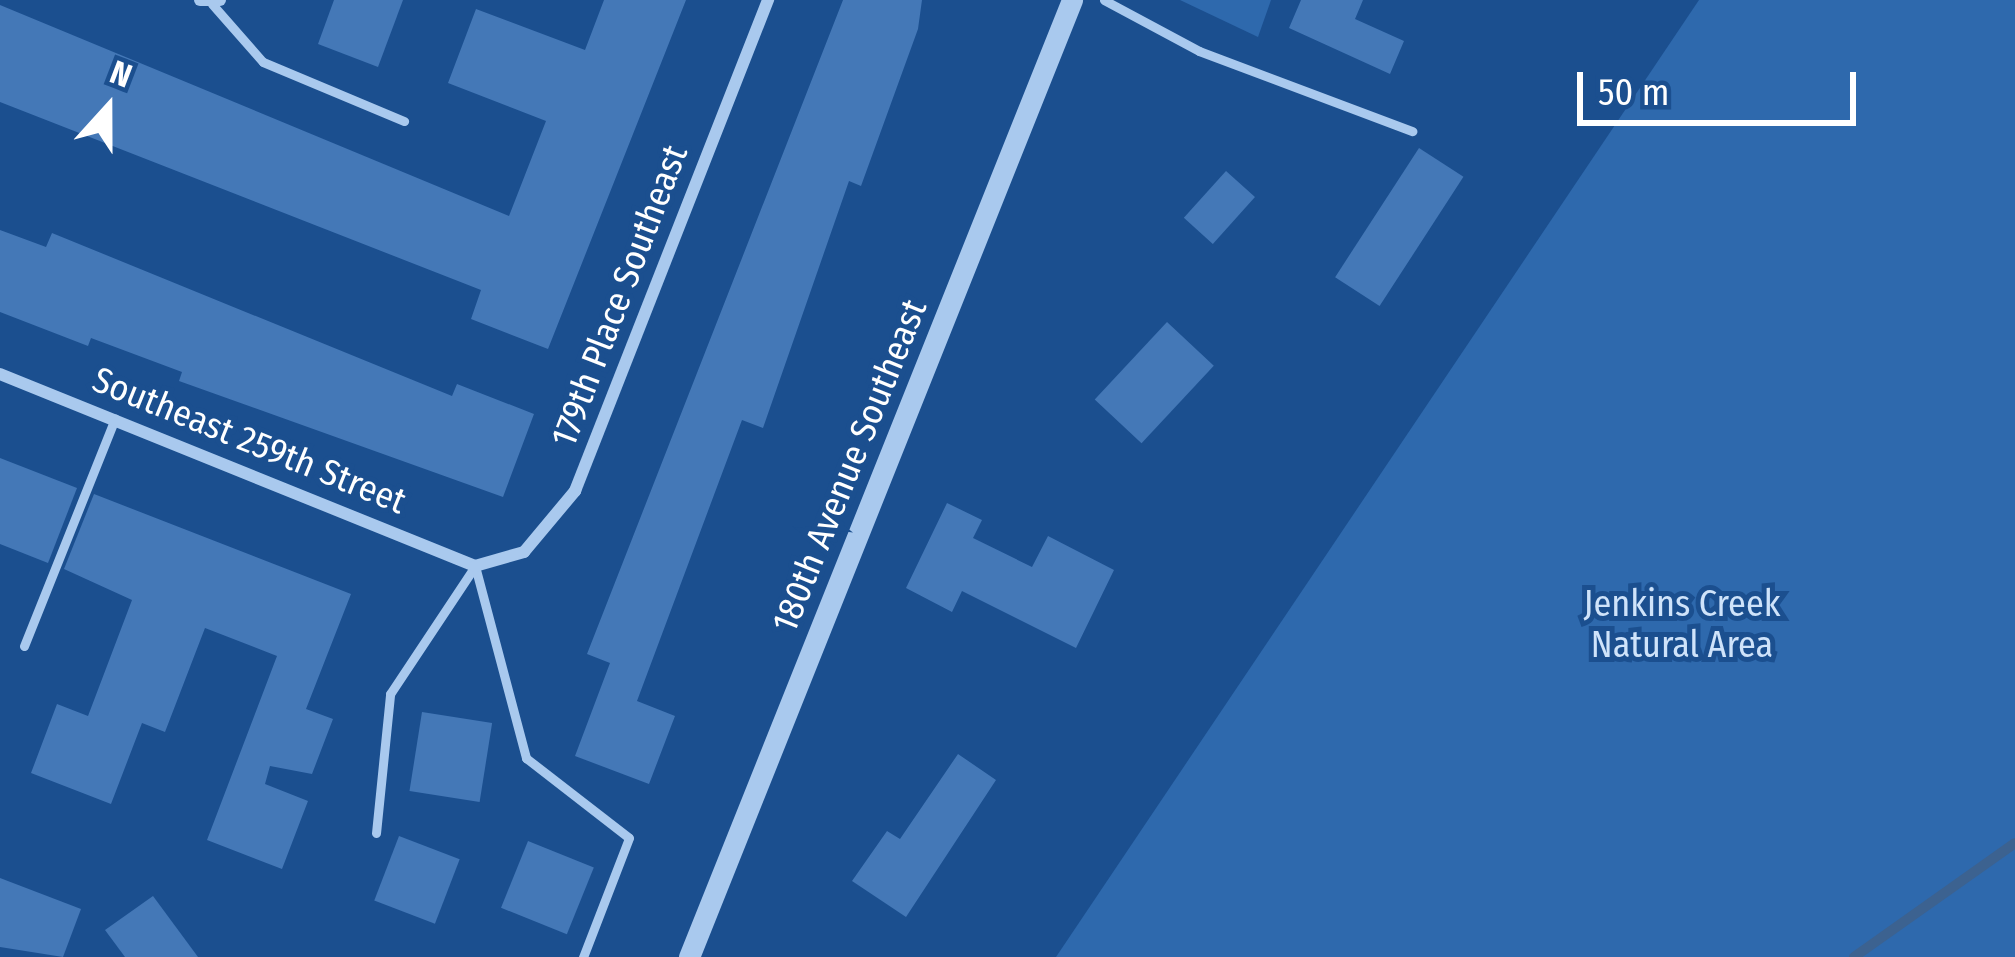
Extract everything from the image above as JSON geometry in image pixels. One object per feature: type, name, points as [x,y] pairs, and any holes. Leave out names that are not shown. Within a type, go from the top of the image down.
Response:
[{"type":"street","name":"179th Place Southeast","points":[[475,566],[524,552],[575,491],[768,0]]},
{"type":"street","name":"180th Avenue Southeast","points":[[689,957],[1072,0]]},
{"type":"street","name":"Southeast 259th Street","points":[[0,374],[475,566]]},
{"type":"lane","points":[[1104,0],[1199,51],[1412,131]]},
{"type":"lane","points":[[211,1],[263,62],[404,122]]},
{"type":"lane","points":[[24,646],[115,418]]},
{"type":"lane","points":[[376,832],[390,694],[475,566]]},
{"type":"lane","points":[[475,566],[526,758],[629,838],[583,957]]},
{"type":"green space","points":[[1180,0],[1271,0],[1258,37]]},
{"type":"green space","name":"Jenkins Creek Natural Area","points":[[1699,0],[2015,0],[2015,957],[1056,957]]},
{"type":"building","points":[[334,0],[403,0],[378,67],[318,44]]},
{"type":"building","points":[[604,0],[686,0],[548,349],[471,319],[481,290],[0,102],[0,5],[509,216],[546,121],[448,83],[476,9],[585,50]]},
{"type":"building","points":[[843,0],[922,0],[918,29],[861,186],[849,181],[763,428],[742,420],[637,701],[675,716],[649,784],[575,756],[610,663],[587,654]]},
{"type":"building","points":[[1301,0],[1363,0],[1355,19],[1404,41],[1390,74],[1289,28]]},
{"type":"building","points":[[1419,148],[1463,177],[1380,306],[1335,277]]},
{"type":"building","points":[[1226,171],[1255,197],[1213,244],[1184,218]]},
{"type":"building","points":[[0,230],[46,247],[52,233],[452,396],[457,384],[534,414],[503,497],[179,381],[182,372],[91,338],[88,346],[0,312]]},
{"type":"building","points":[[1167,322],[1214,366],[1142,443],[1095,400]]},
{"type":"building","points":[[0,458],[77,488],[48,563],[0,544]]},
{"type":"building","points":[[94,494],[351,594],[306,709],[333,719],[312,774],[270,766],[265,784],[308,801],[282,869],[207,840],[277,656],[205,628],[165,732],[142,723],[111,804],[31,773],[57,704],[88,716],[132,600],[64,569]]},
{"type":"building","points":[[947,503],[982,520],[973,538],[1032,567],[1048,536],[1114,570],[1076,648],[962,591],[952,612],[906,588]]},
{"type":"building","points":[[422,712],[492,723],[480,802],[409,791]]},
{"type":"building","points":[[958,754],[996,780],[906,917],[852,881],[887,831],[900,839]]},
{"type":"building","points":[[399,836],[460,859],[435,924],[374,900]]},
{"type":"building","points":[[528,841],[594,868],[567,934],[501,908]]},
{"type":"building","points":[[0,878],[81,909],[63,957],[0,947]]},
{"type":"building","points":[[153,896],[198,957],[125,957],[105,930]]},
{"type":"waterway","points":[[1854,957],[2015,843]]}]
